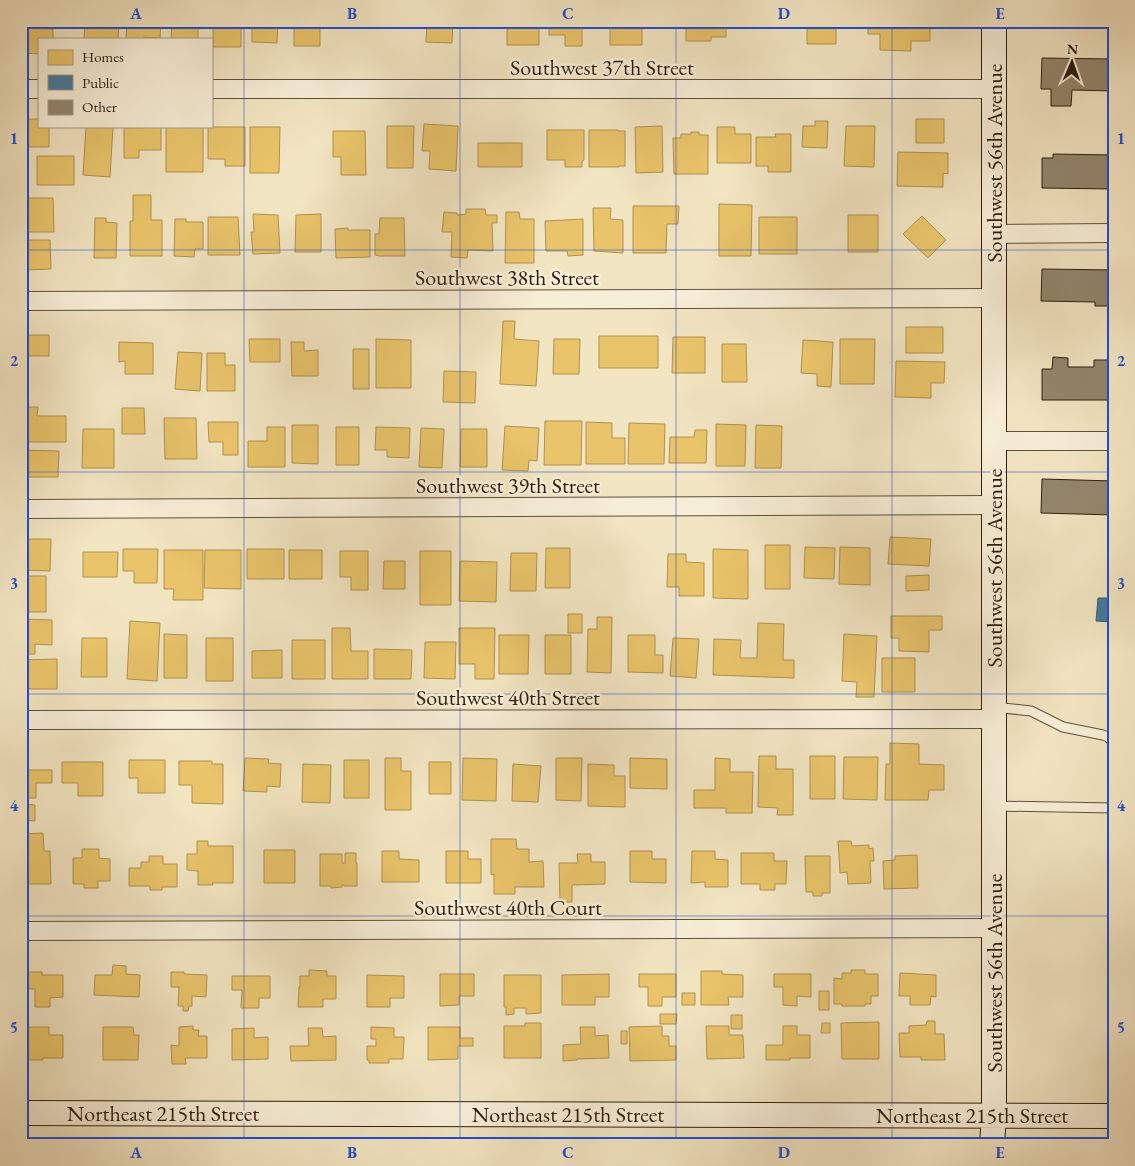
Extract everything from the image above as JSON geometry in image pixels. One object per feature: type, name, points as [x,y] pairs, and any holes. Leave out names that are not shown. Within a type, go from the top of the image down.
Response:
[{"type":"street","name":"Southwest 56th Avenue","points":[[992,1145],[994,1116],[994,21]]},
{"type":"street","points":[[21,89],[38,89]]},
{"type":"street","name":"Southwest 37th Street","points":[[212,89],[994,89]]},
{"type":"street","points":[[994,234],[1114,233]]},
{"type":"street","name":"Southwest 38th Street","points":[[21,301],[994,298]]},
{"type":"street","points":[[994,441],[1114,441]]},
{"type":"street","name":"Southwest 39th Street","points":[[21,509],[994,505]]},
{"type":"street","name":"Southwest 40th Street","points":[[21,720],[994,713]]},
{"type":"street","name":"Southwest 40th Court","points":[[21,931],[994,928]]},
{"type":"street","name":"Northeast 215th Street","points":[[21,1113],[1114,1116]]},
{"type":"lane","points":[[994,713],[1030,711],[1063,727],[1103,735],[1114,743]]},
{"type":"lane","points":[[994,806],[1114,808]]},
{"type":"building: Homes","points":[[85,21],[119,23],[118,38],[84,38]]},
{"type":"building: Homes","points":[[127,21],[161,21],[160,38],[126,38]]},
{"type":"building: Homes","points":[[172,21],[198,21],[198,38],[171,38]]},
{"type":"building: Homes","points":[[213,21],[241,21],[241,47],[213,47]]},
{"type":"building: Homes","points":[[252,21],[278,21],[277,43],[252,42]]},
{"type":"building: Homes","points":[[294,21],[320,21],[320,46],[294,46]]},
{"type":"building: Homes","points":[[427,21],[453,21],[452,43],[426,42]]},
{"type":"building: Homes","points":[[507,21],[539,21],[539,45],[507,45]]},
{"type":"building: Homes","points":[[549,21],[582,21],[582,46],[565,46],[565,35],[549,35]]},
{"type":"building: Homes","points":[[610,21],[642,21],[642,45],[610,45]]},
{"type":"building: Homes","points":[[686,21],[726,21],[726,37],[711,37],[711,41],[686,41]]},
{"type":"building: Homes","points":[[807,21],[836,21],[836,44],[807,44]]},
{"type":"building: Homes","points":[[868,21],[930,21],[930,41],[911,41],[911,51],[880,50],[880,34],[868,34]]},
{"type":"building: Homes","points":[[21,28],[53,29],[53,38],[38,38],[38,54],[21,53]]},
{"type":"building: Homes","points":[[21,119],[38,119],[38,128],[49,128],[49,147],[21,147]]},
{"type":"building: Homes","points":[[916,119],[944,119],[944,143],[916,143]]},
{"type":"building: Homes","points":[[815,121],[828,121],[827,148],[802,147],[803,126],[815,126]]},
{"type":"building: Homes","points":[[424,124],[458,126],[456,171],[429,169],[430,151],[422,151]]},
{"type":"building: Homes","points":[[387,126],[414,126],[413,168],[387,168]]},
{"type":"building: Homes","points":[[662,126],[663,172],[636,173],[635,127]]},
{"type":"building: Homes","points":[[846,126],[875,126],[874,167],[844,166]]},
{"type":"building: Homes","points":[[245,127],[245,166],[225,166],[225,159],[208,159],[208,128]]},
{"type":"building: Homes","points":[[250,127],[280,127],[279,173],[250,173]]},
{"type":"building: Homes","points":[[717,127],[735,127],[735,134],[751,134],[751,163],[717,163]]},
{"type":"building: Homes","points":[[86,128],[113,128],[110,177],[83,175]]},
{"type":"building: Homes","points":[[124,128],[161,128],[161,150],[139,150],[139,158],[124,158]]},
{"type":"building: Homes","points":[[166,128],[203,128],[203,172],[166,172]]},
{"type":"building: Homes","points":[[547,130],[584,130],[584,160],[582,161],[582,167],[565,167],[565,160],[547,160]]},
{"type":"building: Homes","points":[[589,130],[625,131],[625,166],[589,167]]},
{"type":"building: Homes","points":[[333,131],[365,131],[366,175],[341,175],[341,157],[333,157]]},
{"type":"building: Homes","points":[[691,132],[699,132],[699,135],[708,135],[708,174],[674,174],[673,138],[681,138],[681,134],[691,134]]},
{"type":"building: Homes","points":[[775,134],[791,134],[791,172],[768,172],[768,166],[756,166],[756,137],[776,137]]},
{"type":"building: Homes","points":[[478,143],[522,143],[522,167],[478,167]]},
{"type":"building: Homes","points":[[898,152],[948,153],[948,174],[943,173],[943,187],[897,186]]},
{"type":"building: Homes","points":[[37,156],[74,156],[74,185],[37,185]]},
{"type":"building: Homes","points":[[133,195],[151,195],[151,220],[162,220],[162,256],[130,256],[130,221],[133,221]]},
{"type":"building: Homes","points":[[21,198],[53,198],[54,232],[21,232]]},
{"type":"building: Homes","points":[[719,204],[752,205],[751,256],[719,256]]},
{"type":"building: Homes","points":[[633,206],[679,206],[678,224],[667,224],[666,253],[633,253]]},
{"type":"building: Homes","points":[[593,208],[611,208],[610,219],[623,220],[623,253],[594,251]]},
{"type":"building: Homes","points":[[466,209],[485,209],[486,215],[497,215],[497,223],[492,223],[493,251],[468,250],[467,258],[451,257],[452,232],[442,232],[444,212],[457,213],[457,215],[466,214]]},
{"type":"building: Homes","points":[[506,212],[519,212],[520,219],[534,219],[534,263],[505,263]]},
{"type":"building: Homes","points":[[253,214],[278,215],[280,253],[253,254],[251,232],[254,232]]},
{"type":"building: Homes","points":[[321,214],[321,252],[295,252],[296,215]]},
{"type":"building: Homes","points":[[848,215],[878,215],[878,252],[848,252]]},
{"type":"building: Homes","points":[[922,216],[946,240],[928,258],[903,234]]},
{"type":"building: Homes","points":[[208,217],[238,217],[240,255],[208,255]]},
{"type":"building: Homes","points":[[759,217],[797,217],[797,254],[759,254]]},
{"type":"building: Homes","points":[[95,218],[106,218],[106,222],[117,223],[116,258],[94,258]]},
{"type":"building: Homes","points":[[380,218],[404,218],[405,256],[375,255],[375,234],[379,234]]},
{"type":"building: Homes","points":[[175,219],[186,219],[186,222],[203,222],[203,249],[195,249],[194,257],[174,256]]},
{"type":"building: Homes","points":[[583,219],[583,255],[568,256],[567,251],[546,251],[545,221]]},
{"type":"building: Homes","points":[[348,228],[348,230],[370,230],[370,257],[336,258],[335,229]]},
{"type":"building: Homes","points":[[21,240],[50,240],[51,269],[26,270],[25,265],[21,265]]},
{"type":"building: Homes","points":[[503,321],[515,321],[514,339],[539,341],[536,386],[500,384]]},
{"type":"building: Homes","points":[[906,327],[943,327],[943,353],[906,353]]},
{"type":"building: Homes","points":[[21,335],[49,335],[49,356],[21,356]]},
{"type":"building: Homes","points":[[599,336],[658,336],[658,368],[599,368]]},
{"type":"building: Homes","points":[[673,337],[705,337],[705,373],[672,373]]},
{"type":"building: Homes","points":[[249,339],[280,339],[280,362],[250,362]]},
{"type":"building: Homes","points":[[376,339],[411,340],[411,388],[376,388]]},
{"type":"building: Homes","points":[[554,339],[580,339],[579,374],[553,374]]},
{"type":"building: Homes","points":[[840,339],[875,339],[874,384],[840,384]]},
{"type":"building: Homes","points":[[803,340],[833,342],[831,387],[817,386],[817,374],[801,373]]},
{"type":"building: Homes","points":[[119,342],[153,343],[153,374],[125,374],[125,361],[119,362]]},
{"type":"building: Homes","points":[[291,342],[304,342],[304,351],[318,350],[318,376],[292,376]]},
{"type":"building: Homes","points":[[722,344],[746,344],[747,382],[722,382]]},
{"type":"building: Homes","points":[[353,349],[369,349],[369,389],[353,389]]},
{"type":"building: Homes","points":[[178,352],[202,353],[200,391],[175,389]]},
{"type":"building: Homes","points":[[207,353],[225,353],[225,365],[235,365],[235,391],[207,391]]},
{"type":"building: Homes","points":[[896,361],[945,362],[944,383],[931,383],[931,398],[895,397]]},
{"type":"building: Homes","points":[[444,371],[476,372],[475,403],[443,402]]},
{"type":"building: Homes","points":[[21,407],[38,407],[37,416],[66,416],[66,442],[21,442]]},
{"type":"building: Homes","points":[[122,408],[144,408],[145,434],[122,434]]},
{"type":"building: Homes","points":[[164,418],[196,418],[197,459],[165,459]]},
{"type":"building: Homes","points":[[545,421],[582,421],[581,465],[544,465]]},
{"type":"building: Homes","points":[[208,422],[238,422],[238,455],[223,455],[223,442],[209,442]]},
{"type":"building: Homes","points":[[586,422],[612,423],[612,438],[625,438],[625,464],[586,464]]},
{"type":"building: Homes","points":[[629,423],[665,424],[664,464],[628,464]]},
{"type":"building: Homes","points":[[716,424],[746,425],[745,466],[716,466]]},
{"type":"building: Homes","points":[[292,425],[318,425],[318,464],[292,463]]},
{"type":"building: Homes","points":[[756,425],[782,426],[781,468],[755,468]]},
{"type":"building: Homes","points":[[505,426],[539,428],[537,461],[529,460],[528,471],[502,470]]},
{"type":"building: Homes","points":[[267,427],[285,427],[285,467],[248,467],[248,441],[267,441]]},
{"type":"building: Homes","points":[[336,427],[359,427],[359,465],[336,465]]},
{"type":"building: Homes","points":[[376,427],[410,428],[409,458],[387,457],[387,450],[375,450]]},
{"type":"building: Homes","points":[[421,428],[444,429],[442,468],[419,467]]},
{"type":"building: Homes","points":[[83,429],[114,429],[114,468],[82,468]]},
{"type":"building: Homes","points":[[461,429],[487,429],[487,467],[460,467]]},
{"type":"building: Homes","points":[[695,430],[707,430],[706,463],[669,463],[670,437],[694,437]]},
{"type":"building: Homes","points":[[21,450],[59,451],[58,477],[21,477]]},
{"type":"building: Homes","points":[[890,537],[931,539],[929,566],[888,564]]},
{"type":"building: Homes","points":[[21,539],[51,539],[50,571],[21,570]]},
{"type":"building: Homes","points":[[765,545],[790,545],[790,589],[765,589]]},
{"type":"building: Homes","points":[[805,547],[835,548],[834,579],[804,578]]},
{"type":"building: Homes","points":[[840,547],[870,548],[870,585],[839,584]]},
{"type":"building: Homes","points":[[546,548],[570,548],[570,588],[545,588]]},
{"type":"building: Homes","points":[[123,549],[158,549],[157,583],[134,583],[134,571],[123,571]]},
{"type":"building: Homes","points":[[247,549],[284,549],[284,579],[247,579]]},
{"type":"building: Homes","points":[[713,549],[748,550],[748,599],[713,598]]},
{"type":"building: Homes","points":[[164,550],[203,550],[203,600],[173,600],[174,589],[164,589]]},
{"type":"building: Homes","points":[[205,550],[241,550],[241,589],[204,588]]},
{"type":"building: Homes","points":[[289,550],[322,550],[322,579],[289,579]]},
{"type":"building: Homes","points":[[340,551],[368,551],[368,590],[351,590],[351,577],[340,577]]},
{"type":"building: Homes","points":[[420,551],[451,551],[451,605],[420,605]]},
{"type":"building: Homes","points":[[83,552],[118,552],[117,577],[83,577]]},
{"type":"building: Homes","points":[[511,553],[537,553],[536,591],[510,591]]},
{"type":"building: Homes","points":[[668,554],[686,554],[686,562],[704,563],[704,596],[679,596],[679,587],[667,587]]},
{"type":"building: Homes","points":[[384,561],[405,561],[405,589],[383,589]]},
{"type":"building: Homes","points":[[460,561],[497,562],[496,602],[459,601]]},
{"type":"building: Homes","points":[[929,575],[929,590],[906,591],[906,576]]},
{"type":"building: Homes","points":[[21,576],[46,576],[46,612],[21,612]]},
{"type":"building: Homes","points":[[568,614],[582,614],[582,633],[568,633]]},
{"type":"building: Homes","points":[[891,616],[942,616],[942,630],[929,630],[929,652],[899,651],[899,638],[891,638]]},
{"type":"building: Homes","points":[[597,617],[612,617],[611,673],[587,672],[588,629],[597,629]]},
{"type":"building: Homes","points":[[21,619],[52,620],[52,645],[35,644],[35,654],[21,654]]},
{"type":"building: Homes","points":[[130,621],[160,623],[157,681],[127,679]]},
{"type":"building: Homes","points":[[758,623],[784,624],[783,660],[794,660],[794,678],[713,675],[714,639],[741,640],[740,658],[757,658]]},
{"type":"building: Homes","points":[[332,628],[350,628],[351,651],[368,651],[368,679],[332,679]]},
{"type":"building: Homes","points":[[459,628],[495,628],[494,679],[475,679],[475,664],[459,664]]},
{"type":"building: Homes","points":[[164,634],[187,635],[187,678],[164,678]]},
{"type":"building: Homes","points":[[844,634],[877,636],[874,697],[856,697],[857,682],[842,681]]},
{"type":"building: Homes","points":[[499,635],[529,635],[528,674],[499,674]]},
{"type":"building: Homes","points":[[545,635],[571,635],[571,674],[545,674]]},
{"type":"building: Homes","points":[[628,635],[655,635],[655,655],[663,655],[663,673],[628,672]]},
{"type":"building: Homes","points":[[82,638],[107,638],[107,677],[81,677]]},
{"type":"building: Homes","points":[[206,638],[233,638],[233,681],[206,681]]},
{"type":"building: Homes","points":[[673,638],[699,639],[696,678],[670,676]]},
{"type":"building: Homes","points":[[292,640],[325,640],[325,679],[292,679]]},
{"type":"building: Homes","points":[[425,642],[456,642],[455,679],[424,678]]},
{"type":"building: Homes","points":[[374,649],[412,650],[411,679],[374,679]]},
{"type":"building: Homes","points":[[282,650],[282,678],[252,678],[252,651]]},
{"type":"building: Homes","points":[[882,658],[915,658],[915,692],[882,692]]},
{"type":"building: Homes","points":[[57,659],[57,689],[21,689],[21,660]]},
{"type":"building: Homes","points":[[890,743],[919,744],[919,764],[944,765],[944,790],[929,790],[928,800],[885,800],[886,764],[890,764]]},
{"type":"building: Homes","points":[[759,756],[776,756],[776,769],[793,769],[793,815],[777,815],[778,808],[758,807]]},
{"type":"building: Homes","points":[[810,756],[835,756],[835,799],[810,799]]},
{"type":"building: Homes","points":[[844,757],[878,757],[877,800],[843,799]]},
{"type":"building: Homes","points":[[245,758],[269,759],[268,763],[281,764],[280,787],[267,786],[267,792],[243,791]]},
{"type":"building: Homes","points":[[385,758],[401,758],[401,771],[411,771],[411,810],[385,810]]},
{"type":"building: Homes","points":[[463,758],[497,759],[496,801],[462,800]]},
{"type":"building: Homes","points":[[556,758],[582,758],[581,801],[556,800]]},
{"type":"building: Homes","points":[[630,758],[667,759],[667,789],[630,788]]},
{"type":"building: Homes","points":[[715,758],[730,759],[730,772],[753,772],[752,813],[726,813],[726,808],[694,808],[694,790],[715,790]]},
{"type":"building: Homes","points":[[129,760],[165,760],[165,793],[138,793],[138,778],[129,778]]},
{"type":"building: Homes","points":[[344,760],[369,760],[369,798],[344,798]]},
{"type":"building: Homes","points":[[21,761],[28,761],[28,770],[52,770],[52,783],[36,783],[36,798],[21,798]]},
{"type":"building: Homes","points":[[179,761],[212,761],[212,764],[223,764],[223,804],[192,803],[192,785],[179,785]]},
{"type":"building: Homes","points":[[62,762],[103,762],[103,796],[78,796],[78,783],[62,783]]},
{"type":"building: Homes","points":[[429,762],[451,762],[451,794],[429,794]]},
{"type":"building: Homes","points":[[303,764],[331,765],[330,803],[302,802]]},
{"type":"building: Homes","points":[[513,764],[541,766],[538,802],[512,801]]},
{"type":"building: Homes","points":[[588,764],[614,765],[614,776],[625,776],[625,807],[588,806]]},
{"type":"building: Homes","points":[[21,804],[35,805],[35,821],[21,820]]},
{"type":"building: Homes","points":[[43,833],[44,851],[50,851],[51,884],[21,884],[21,834]]},
{"type":"building: Homes","points":[[491,839],[516,839],[517,849],[529,849],[529,862],[543,861],[544,887],[515,887],[515,894],[494,894],[494,874],[491,875]]},
{"type":"building: Homes","points":[[197,841],[208,841],[208,846],[233,846],[233,883],[198,885],[198,871],[187,870],[187,854],[197,854]]},
{"type":"building: Homes","points":[[838,841],[851,841],[852,846],[869,845],[869,849],[873,848],[874,861],[870,861],[871,883],[848,884],[847,872],[840,873]]},
{"type":"building: Homes","points":[[82,849],[99,849],[99,858],[110,859],[110,881],[98,881],[98,888],[84,888],[84,884],[73,884],[73,858],[82,858]]},
{"type":"building: Homes","points":[[264,850],[295,850],[295,883],[264,883]]},
{"type":"building: Homes","points":[[382,851],[399,851],[399,859],[419,860],[419,882],[382,882]]},
{"type":"building: Homes","points":[[446,851],[468,851],[468,859],[481,859],[481,883],[446,883]]},
{"type":"building: Homes","points":[[630,851],[652,851],[652,859],[666,859],[666,883],[630,882]]},
{"type":"building: Homes","points":[[692,851],[715,851],[715,859],[728,860],[728,887],[705,887],[705,882],[691,883]]},
{"type":"building: Homes","points":[[345,853],[356,853],[357,886],[342,885],[342,887],[331,888],[331,886],[320,886],[320,854],[342,854],[342,863],[345,863]]},
{"type":"building: Homes","points":[[741,853],[774,853],[774,861],[787,861],[786,884],[775,884],[775,890],[760,890],[760,884],[741,884]]},
{"type":"building: Homes","points":[[577,854],[591,854],[591,862],[605,862],[605,884],[572,885],[572,902],[560,902],[559,863],[578,863]]},
{"type":"building: Homes","points":[[917,855],[918,888],[884,889],[883,861],[895,860],[895,856]]},
{"type":"building: Homes","points":[[149,856],[163,856],[163,864],[177,864],[177,887],[162,887],[162,890],[150,890],[150,886],[129,886],[129,868],[141,868],[141,862],[149,862]]},
{"type":"building: Homes","points":[[805,856],[830,856],[830,893],[822,893],[822,896],[813,896],[813,892],[806,892]]},
{"type":"building: Homes","points":[[113,965],[126,966],[126,974],[140,975],[139,997],[94,995],[95,975],[112,975]]},
{"type":"building: Homes","points":[[309,970],[327,971],[327,976],[336,976],[336,999],[323,999],[323,1007],[298,1007],[300,976],[309,976]]},
{"type":"building: Homes","points":[[851,970],[865,970],[865,974],[878,974],[878,996],[871,996],[871,1004],[865,1004],[865,1006],[842,1006],[842,1004],[834,1004],[834,978],[842,979],[842,973],[851,973]]},
{"type":"building: Homes","points":[[701,971],[722,971],[722,974],[743,975],[743,997],[728,997],[729,1005],[701,1005]]},
{"type":"building: Homes","points":[[21,972],[63,975],[63,997],[50,998],[50,1007],[35,1007],[35,989],[21,989]]},
{"type":"building: Homes","points":[[171,972],[207,975],[206,997],[192,996],[192,1006],[189,1006],[188,1011],[183,1011],[183,1006],[178,1006],[179,987],[171,987]]},
{"type":"building: Homes","points":[[900,973],[936,975],[936,997],[931,996],[930,1005],[910,1005],[910,996],[899,996]]},
{"type":"building: Homes","points":[[440,974],[474,974],[474,996],[459,996],[459,1005],[440,1006]]},
{"type":"building: Homes","points":[[609,974],[609,997],[595,997],[595,1005],[562,1005],[562,975]]},
{"type":"building: Homes","points":[[639,974],[676,974],[676,997],[662,997],[662,1006],[648,1006],[648,987],[639,987]]},
{"type":"building: Homes","points":[[774,974],[811,974],[811,997],[797,996],[797,1006],[783,1005],[783,987],[774,987]]},
{"type":"building: Homes","points":[[367,975],[404,976],[404,998],[390,998],[390,1007],[367,1007]]},
{"type":"building: Homes","points":[[504,975],[541,975],[541,1013],[526,1014],[526,1008],[514,1008],[514,1014],[506,1015],[506,1007],[504,1007]]},
{"type":"building: Homes","points":[[232,976],[270,976],[270,998],[259,998],[259,1008],[241,1008],[242,990],[232,990]]},
{"type":"building: Homes","points":[[819,991],[829,991],[829,1010],[819,1010]]},
{"type":"building: Homes","points":[[682,993],[695,993],[695,1005],[682,1005]]},
{"type":"building: Homes","points":[[660,1014],[677,1014],[676,1024],[660,1024]]},
{"type":"building: Homes","points":[[731,1015],[742,1015],[742,1029],[731,1029]]},
{"type":"building: Homes","points":[[927,1021],[935,1021],[935,1034],[944,1034],[945,1060],[921,1060],[921,1057],[900,1057],[899,1033],[909,1033],[909,1026],[926,1025]]},
{"type":"building: Homes","points":[[879,1022],[879,1059],[842,1059],[841,1023]]},
{"type":"building: Homes","points":[[525,1023],[541,1023],[541,1058],[504,1058],[504,1026],[525,1026]]},
{"type":"building: Homes","points":[[822,1023],[830,1023],[830,1033],[821,1033]]},
{"type":"building: Homes","points":[[193,1026],[193,1030],[199,1030],[198,1036],[207,1036],[207,1058],[185,1058],[186,1064],[172,1064],[171,1045],[179,1046],[179,1027]]},
{"type":"building: Homes","points":[[662,1026],[662,1036],[669,1036],[669,1046],[676,1046],[676,1060],[630,1061],[629,1027]]},
{"type":"building: Homes","points":[[706,1026],[729,1026],[729,1035],[743,1035],[744,1058],[707,1059]]},
{"type":"building: Homes","points":[[783,1026],[797,1026],[797,1035],[810,1035],[810,1058],[766,1060],[766,1045],[783,1045]]},
{"type":"building: Homes","points":[[21,1027],[49,1027],[49,1035],[63,1035],[63,1058],[21,1060]]},
{"type":"building: Homes","points":[[103,1027],[133,1027],[134,1035],[139,1035],[138,1060],[103,1060]]},
{"type":"building: Homes","points":[[371,1027],[394,1028],[394,1037],[404,1037],[403,1059],[389,1059],[389,1063],[369,1063],[369,1060],[367,1060],[367,1046],[376,1046],[376,1039],[371,1039]]},
{"type":"building: Homes","points":[[428,1027],[460,1027],[460,1038],[473,1038],[473,1046],[458,1046],[458,1059],[428,1060]]},
{"type":"building: Homes","points":[[580,1027],[595,1027],[595,1036],[608,1035],[609,1058],[563,1061],[563,1045],[581,1044]]},
{"type":"building: Homes","points":[[254,1028],[254,1038],[268,1037],[268,1059],[232,1060],[232,1029]]},
{"type":"building: Homes","points":[[308,1028],[322,1028],[323,1037],[336,1036],[336,1060],[291,1061],[290,1046],[309,1046]]},
{"type":"building: Homes","points":[[621,1031],[627,1031],[627,1044],[621,1044]]},
{"type":"building: Public","points":[[1098,598],[1114,598],[1114,627],[1110,622],[1096,621]]},
{"type":"building: Other","points":[[1042,58],[1114,59],[1114,91],[1072,90],[1071,106],[1051,106],[1051,89],[1041,89]]},
{"type":"building: Other","points":[[1053,154],[1114,155],[1114,189],[1042,188],[1042,158],[1053,158]]},
{"type":"building: Other","points":[[1042,269],[1114,270],[1114,306],[1095,306],[1095,302],[1041,301]]},
{"type":"building: Other","points":[[1053,357],[1068,358],[1068,367],[1094,367],[1094,360],[1114,360],[1114,400],[1042,400],[1042,369],[1052,369]]},
{"type":"building: Other","points":[[1042,479],[1114,481],[1114,515],[1041,513]]}]
